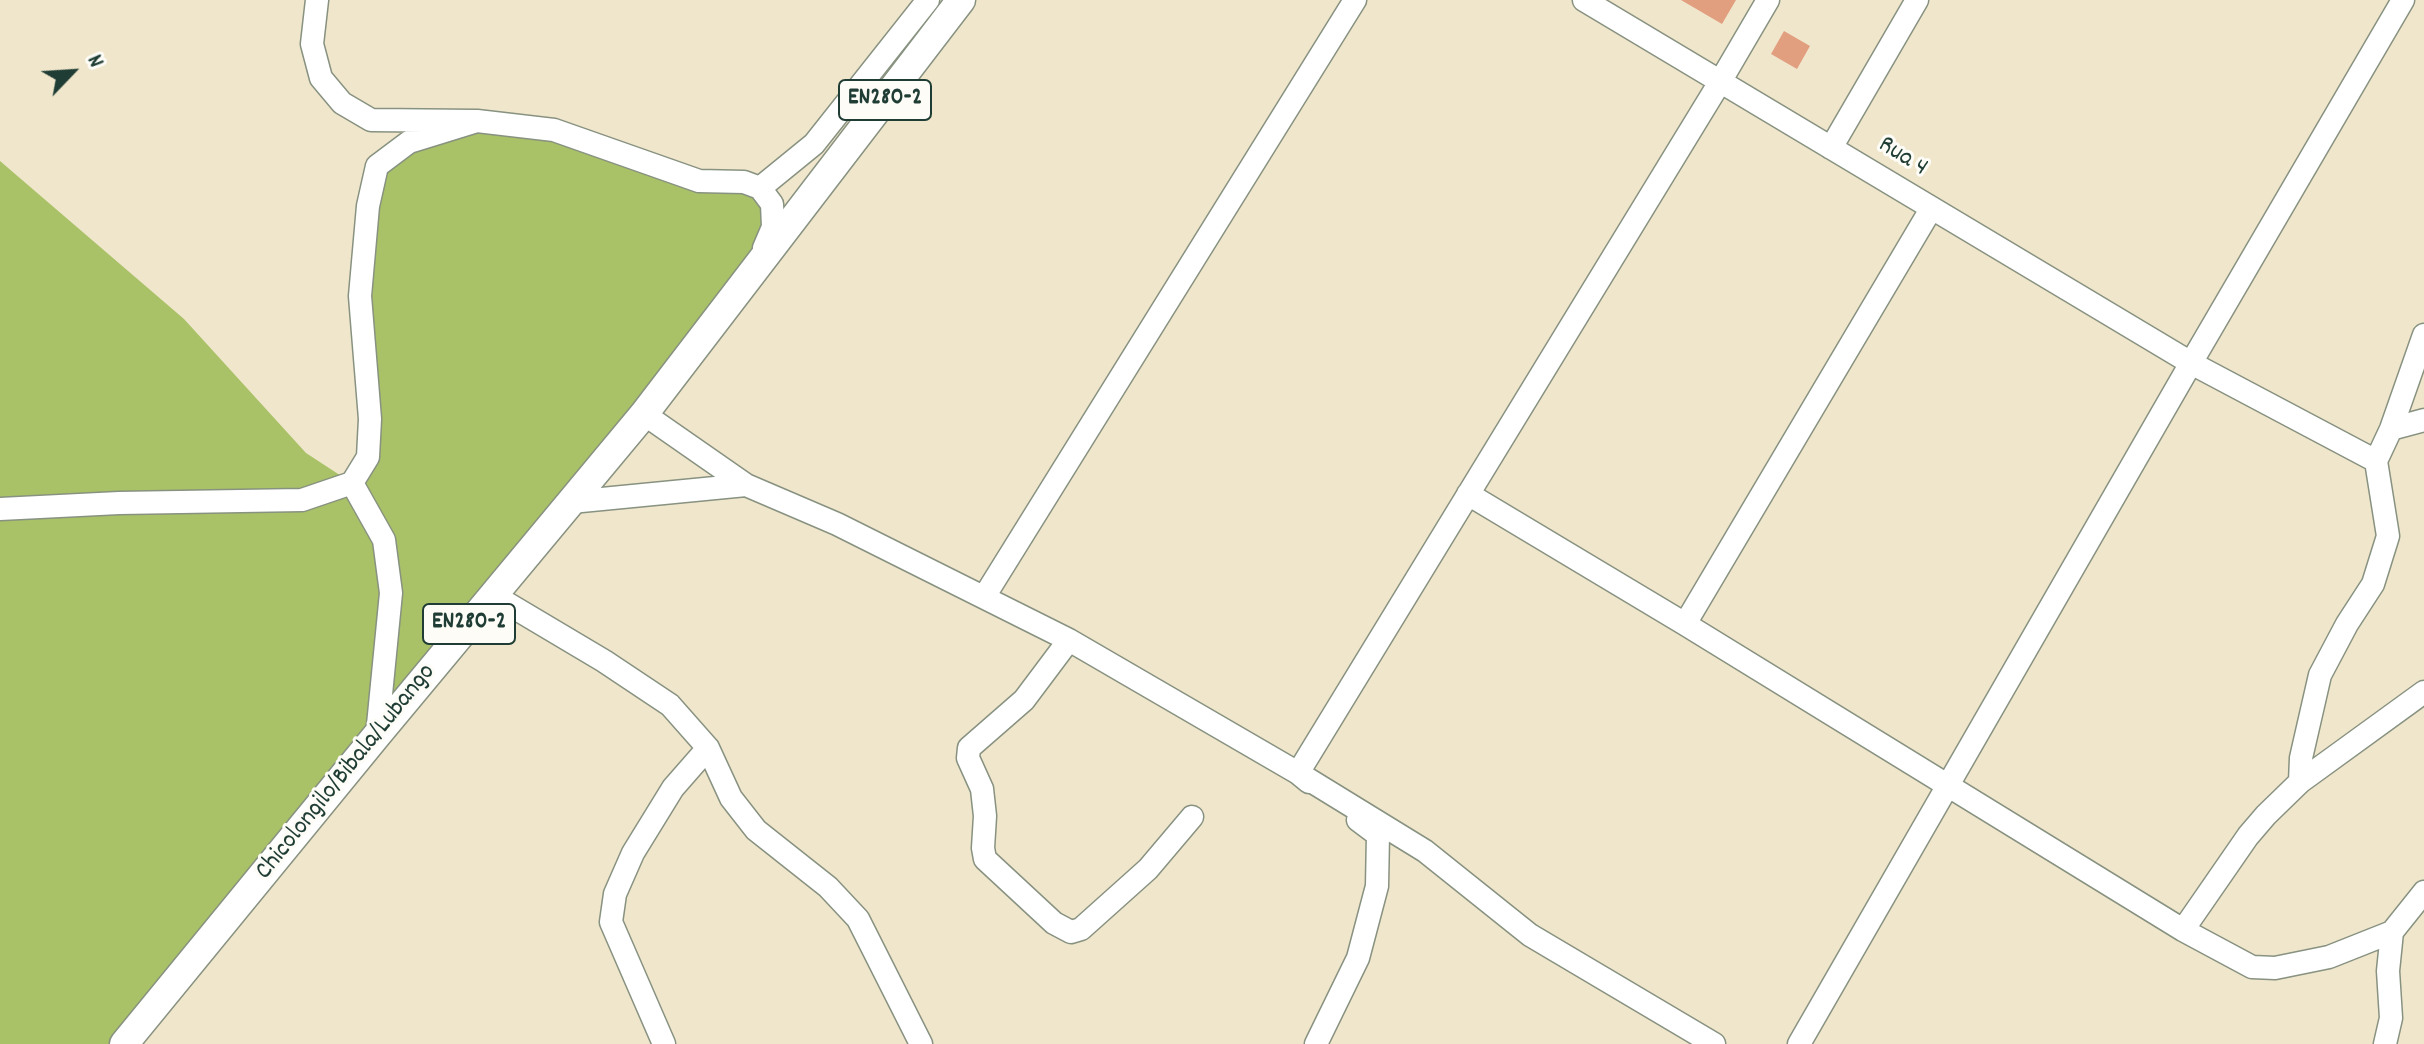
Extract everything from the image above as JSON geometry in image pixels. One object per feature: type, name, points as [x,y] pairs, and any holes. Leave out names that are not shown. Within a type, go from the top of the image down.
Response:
[{"type":"main road","name":"Chicolongilo/Bibala/Lubango","points":[[124,1044],[644,414],[961,0]]},
{"type":"street","points":[[317,0],[312,44],[321,78],[342,103],[371,120],[477,121],[554,130],[699,181],[744,182],[760,188],[772,204],[773,227],[758,264]]},
{"type":"street","points":[[760,188],[814,144],[928,0]]},
{"type":"street","points":[[984,597],[1355,0]]},
{"type":"street","name":"Rua 4","points":[[1584,0],[2191,363],[2376,461]]},
{"type":"street","points":[[1298,773],[1768,0]]},
{"type":"street","points":[[1831,148],[1917,0]]},
{"type":"street","points":[[1799,1044],[2403,0]]},
{"type":"street","points":[[0,509],[119,503],[302,500],[352,483],[368,457],[370,419],[360,296],[368,206],[377,166],[409,142],[477,121]]},
{"type":"street","points":[[1685,624],[1931,209]]},
{"type":"street","points":[[2300,782],[2301,758],[2320,675],[2373,584],[2388,536],[2376,461],[2391,429],[2424,335]]},
{"type":"street","points":[[644,414],[746,485],[837,524],[1069,640],[1298,773],[1425,851],[1530,935],[1714,1044]]},
{"type":"street","points":[[2391,429],[2424,420]]},
{"type":"street","points":[[352,483],[384,540],[391,593],[377,735]]},
{"type":"street","points":[[571,502],[746,485]]},
{"type":"street","points":[[1468,494],[2183,930],[2252,967],[2275,968],[2329,957],[2392,932],[2424,892]]},
{"type":"street","points":[[493,595],[604,661],[670,705],[708,748],[731,798],[756,830],[828,887],[858,919],[921,1044]]},
{"type":"street","points":[[1069,640],[1024,700],[969,748],[968,758],[982,789],[985,859],[1054,923],[1071,932],[1081,929],[1148,869],[1192,817]]},
{"type":"street","points":[[2183,930],[2266,815],[2300,782],[2424,692]]},
{"type":"street","points":[[664,1044],[611,922],[615,894],[633,853],[673,788],[708,748]]},
{"type":"street","points":[[1298,773],[1378,835],[1377,886],[1358,958],[1316,1044]]},
{"type":"street","points":[[2385,1044],[2391,1018],[2388,971],[2392,932]]},
{"type":"green space","points":[[477,121],[760,188],[772,204],[758,264],[124,1044],[0,1044],[0,161],[184,319],[306,453],[352,483],[368,457],[363,356],[377,166]]},
{"type":"building","points":[[1681,0],[1736,0],[1722,24]]},
{"type":"building","points":[[1784,31],[1810,46],[1797,69],[1771,54]]}]
